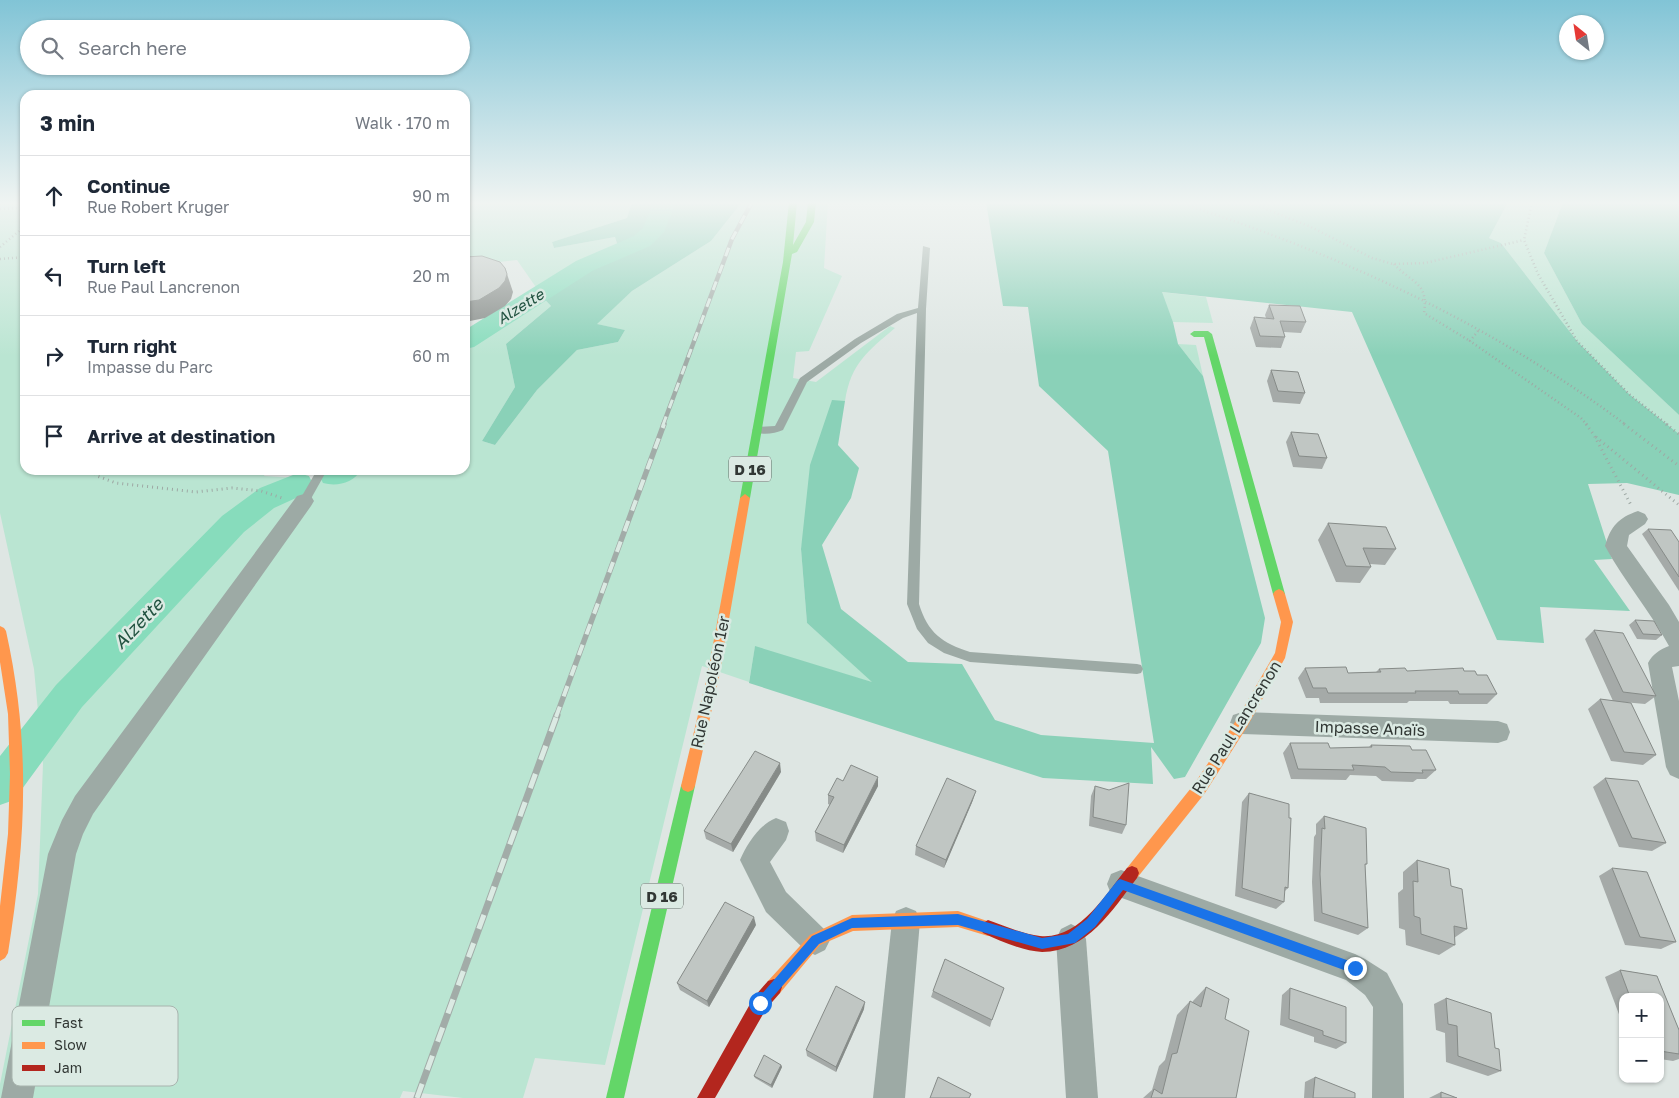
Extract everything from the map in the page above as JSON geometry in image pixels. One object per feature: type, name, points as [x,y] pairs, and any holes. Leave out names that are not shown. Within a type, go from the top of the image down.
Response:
[{"type":"main road","name":"D 16","points":[[787,262],[788,253]]},
{"type":"main road","name":"D 16","points":[[787,262],[792,253]]},
{"type":"main road","name":"Rue Napoléon 1er","points":[[615,1098],[713,677],[787,262]]},
{"type":"main road","name":"Rue Paul Lancrenon","points":[[1071,939],[1091,923],[1120,884],[1200,788],[1242,723],[1281,654],[1287,622],[1208,334],[1194,334]]},
{"type":"main road","points":[[0,631],[10,680],[17,743],[17,786],[8,910],[0,953]]},
{"type":"main road","points":[[706,1098],[760,1003],[816,940],[852,923],[958,919],[1042,944],[1071,939]]},
{"type":"street","points":[[34,1006],[62,854],[70,830],[84,805],[295,500]]},
{"type":"street","points":[[1638,519],[1620,531],[1616,546],[1623,559],[1661,611],[1679,643]]},
{"type":"street","points":[[1679,656],[1668,656],[1660,664],[1679,767]]},
{"type":"street","name":"Impasse Anaïs","points":[[1242,723],[1498,732]]},
{"type":"street","points":[[776,831],[754,860],[776,902],[816,940]]},
{"type":"street","points":[[1120,884],[1355,968],[1376,984],[1388,1004],[1388,1098]]},
{"type":"street","points":[[889,1098],[906,921]]},
{"type":"street","points":[[1071,939],[1082,1098]]},
{"type":"lane","points":[[926,253],[922,309],[913,604],[917,622],[929,638],[948,650],[970,657],[1137,669]]},
{"type":"lane","points":[[757,430],[774,430],[779,428],[803,380],[858,341],[900,316],[922,309]]},
{"type":"lane","points":[[295,500],[318,475]]},
{"type":"path","points":[[1323,253],[1427,302],[1574,388],[1679,466]]},
{"type":"path","points":[[1363,253],[1393,264],[1417,281],[1426,293],[1427,302],[1424,313],[1581,418],[1594,435],[1638,519]]},
{"type":"path","points":[[1393,264],[1426,262],[1467,253]]},
{"type":"path","points":[[1529,253],[1538,274],[1577,341],[1629,394],[1679,434]]},
{"type":"path","points":[[0,259],[20,257]]},
{"type":"path","points":[[1470,342],[1478,331]]},
{"type":"path","points":[[1594,435],[1679,505]]},
{"type":"path","points":[[96,475],[116,483],[196,492],[232,488],[261,491],[295,500]]},
{"type":"green space","points":[[0,253],[20,253],[20,475],[264,475],[298,478],[298,484],[329,475],[470,475],[470,338],[540,293],[517,260],[470,265],[470,253],[612,253],[584,266],[541,293],[551,306],[506,344],[515,387],[482,441],[495,445],[537,390],[577,350],[618,342],[625,330],[596,324],[632,291],[692,253],[825,253],[824,268],[842,276],[809,351],[796,352],[793,378],[816,382],[890,326],[895,328],[869,351],[856,367],[845,401],[832,401],[801,549],[807,623],[874,683],[755,647],[749,682],[702,666],[605,1065],[535,1058],[523,1098],[463,1098],[403,1091],[400,1098],[0,1098],[0,1084],[12,1024],[12,1086],[178,1086],[178,1006],[16,1006],[38,894],[43,764],[34,669],[0,513]]},
{"type":"green space","points":[[612,253],[692,253],[632,291],[597,324],[625,330],[618,342],[577,350],[537,390],[495,445],[482,441],[515,387],[506,344],[551,306],[540,294],[584,266]]},
{"type":"green space","points":[[994,253],[1509,253],[1577,341],[1629,394],[1679,434],[1679,495],[1627,483],[1588,484],[1612,559],[1594,560],[1630,611],[1540,607],[1544,643],[1497,640],[1352,312],[1162,292],[1173,322],[1178,344],[1203,376],[1265,618],[1261,643],[1185,777],[1174,779],[1151,747],[1153,784],[1043,778],[749,683],[755,646],[872,682],[807,623],[801,549],[810,465],[832,400],[845,401],[838,445],[859,468],[851,498],[822,545],[841,609],[908,662],[962,664],[995,720],[1041,735],[1154,743],[1108,451],[1039,386],[1028,307],[1003,306]]},
{"type":"green space","points":[[1509,253],[1544,253],[1582,324],[1679,415],[1679,434],[1629,394],[1577,341]]},
{"type":"green space","points":[[1544,253],[1679,253],[1679,415],[1582,324]]},
{"type":"green space","points":[[1161,292],[1206,297],[1213,323],[1173,322]]},
{"type":"green space","points":[[1178,344],[1196,345],[1203,376]]},
{"type":"building","points":[[482,256],[500,262],[507,274],[505,281],[499,288],[479,300],[470,301],[470,257]]},
{"type":"building","points":[[1269,305],[1300,306],[1306,322],[1280,321],[1285,337],[1260,336],[1254,317],[1274,319]]},
{"type":"building","points":[[1271,370],[1298,372],[1305,393],[1278,391]]},
{"type":"building","points":[[1291,432],[1318,434],[1327,458],[1299,456]]},
{"type":"building","points":[[1328,523],[1386,527],[1396,549],[1363,548],[1371,567],[1346,566]]},
{"type":"building","points":[[1648,529],[1671,530],[1679,542],[1679,577]]},
{"type":"building","points":[[1635,620],[1654,621],[1662,635],[1643,634]]},
{"type":"building","points":[[1594,630],[1623,633],[1656,696],[1623,692]]},
{"type":"building","points":[[1346,667],[1348,673],[1381,672],[1379,669],[1405,668],[1407,671],[1463,668],[1464,671],[1475,671],[1477,675],[1487,675],[1497,694],[1459,694],[1458,691],[1328,693],[1326,688],[1313,688],[1305,668]]},
{"type":"building","points":[[1600,699],[1631,703],[1656,755],[1624,752]]},
{"type":"building","points":[[1290,743],[1328,743],[1330,748],[1372,747],[1371,745],[1410,746],[1412,750],[1426,750],[1436,770],[1422,770],[1423,773],[1391,772],[1385,767],[1352,765],[1354,770],[1298,769]]},
{"type":"building","points":[[755,751],[780,763],[731,844],[704,831]]},
{"type":"building","points":[[851,765],[878,777],[844,845],[815,832],[834,797],[828,795],[837,778],[843,781]]},
{"type":"building","points":[[947,778],[976,791],[946,860],[916,846]]},
{"type":"building","points":[[1605,778],[1638,781],[1666,843],[1632,838]]},
{"type":"building","points":[[1129,783],[1126,825],[1093,817],[1095,786],[1109,790]]},
{"type":"building","points":[[1249,793],[1289,804],[1289,818],[1291,818],[1288,888],[1285,887],[1284,902],[1242,888]]},
{"type":"building","points":[[1324,816],[1366,828],[1367,864],[1365,864],[1368,928],[1322,913],[1320,874],[1322,828],[1325,829]]},
{"type":"building","points":[[1417,860],[1449,869],[1451,886],[1462,889],[1467,929],[1454,926],[1455,945],[1421,934],[1420,918],[1414,916],[1413,881],[1418,882]]},
{"type":"building","points":[[1612,868],[1647,872],[1676,942],[1640,937]]},
{"type":"building","points":[[725,902],[754,917],[707,1001],[677,983]]},
{"type":"building","points":[[945,959],[1004,988],[992,1020],[933,991]]},
{"type":"building","points":[[1620,970],[1657,976],[1664,993],[1629,993]]},
{"type":"building","points":[[836,986],[865,1002],[836,1067],[806,1050]]},
{"type":"building","points":[[1206,987],[1229,999],[1225,1019],[1249,1031],[1236,1098],[1151,1098],[1154,1089],[1162,1094],[1172,1054],[1177,1053],[1190,1001],[1201,1007]]},
{"type":"building","points":[[1290,988],[1346,1007],[1346,1043],[1323,1035],[1323,1031],[1289,1019]]},
{"type":"building","points":[[1664,993],[1679,1030],[1679,1054],[1664,1052]]},
{"type":"building","points":[[1446,998],[1491,1013],[1495,1048],[1499,1049],[1501,1071],[1458,1056],[1457,1026],[1448,1024]]},
{"type":"building","points":[[764,1055],[781,1065],[771,1085],[754,1076]]},
{"type":"building","points":[[938,1077],[971,1094],[969,1098],[930,1098]]},
{"type":"building","points":[[1315,1077],[1355,1093],[1355,1098],[1313,1098]]},
{"type":"building","points":[[1441,1092],[1457,1098],[1441,1098]]},
{"type":"waterway","name":"Alzette","points":[[470,338],[584,266],[614,253]]},
{"type":"waterway","name":"Alzette","points":[[0,787],[69,696],[233,524],[263,500],[298,484]]},
{"type":"railway","points":[[663,425],[727,253]]},
{"type":"railway","points":[[556,717],[664,424]]},
{"type":"railway","points":[[417,1098],[557,715]]},
{"type":"traffic: fast","points":[[745,498],[788,253]]},
{"type":"traffic: fast","points":[[1194,334],[1208,334],[1279,594]]},
{"type":"traffic: fast","points":[[615,1098],[688,786]]},
{"type":"traffic: slow","points":[[688,786],[713,677],[745,498]]},
{"type":"traffic: slow","points":[[1132,873],[1200,788],[1242,723],[1281,654],[1287,622],[1279,594]]},
{"type":"traffic: slow","points":[[0,631],[13,704],[17,774],[13,864],[0,953]]},
{"type":"traffic: slow","points":[[774,987],[815,940],[852,923],[958,919],[988,928]]},
{"type":"traffic: jam","points":[[988,928],[1037,943],[1058,942],[1071,937],[1094,919],[1132,873]]},
{"type":"traffic: jam","points":[[706,1098],[760,1003],[774,987]]},
{"type":"route","points":[[760,1003],[816,940],[852,923],[958,919],[1042,944],[1071,939],[1091,923],[1120,884],[1355,968]]}]
